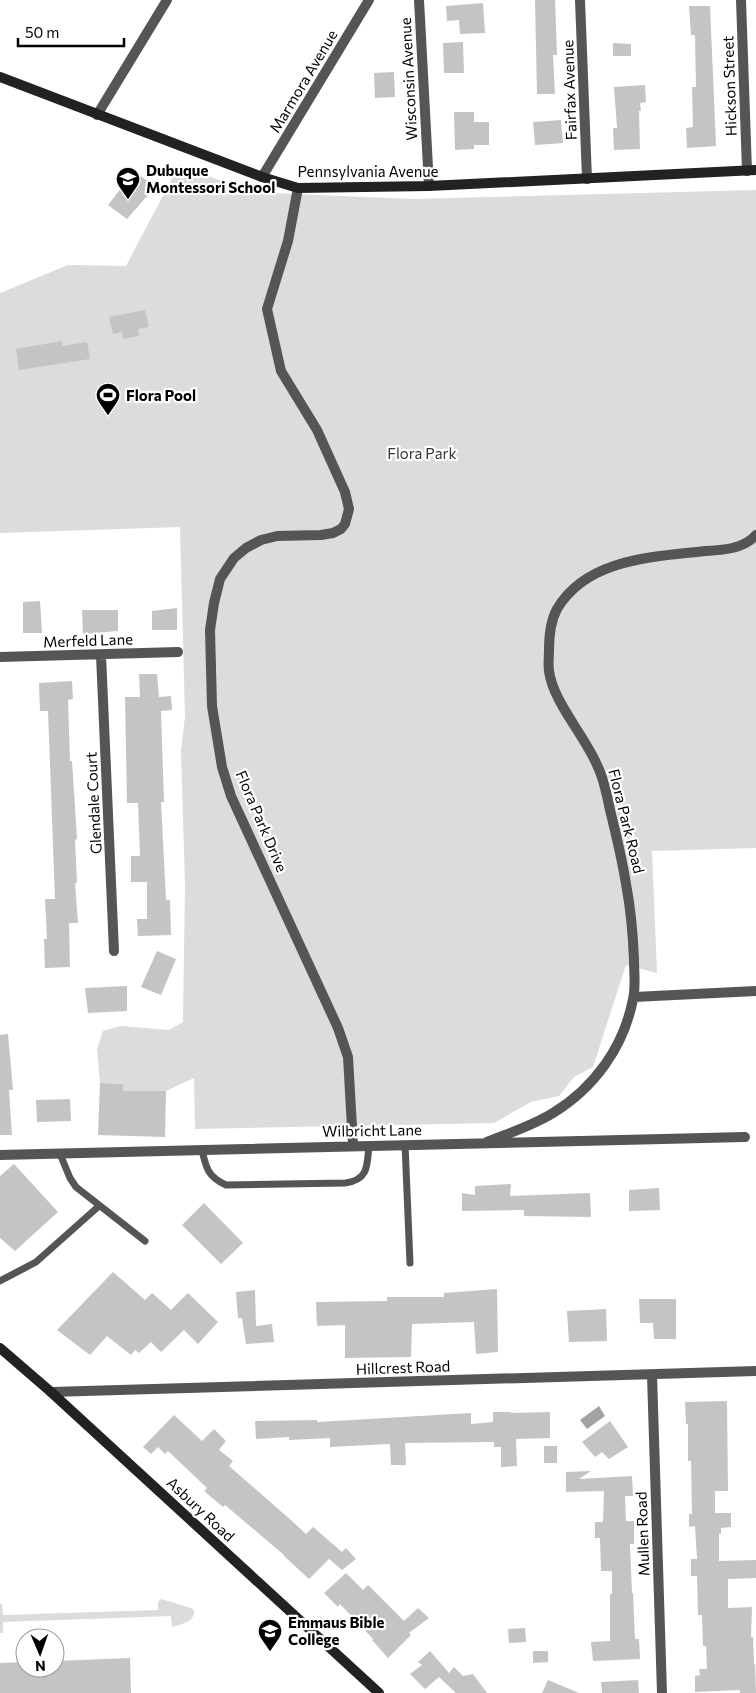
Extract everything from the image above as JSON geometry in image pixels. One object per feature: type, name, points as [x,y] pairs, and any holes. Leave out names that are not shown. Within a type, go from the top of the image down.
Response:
[{"type":"main road","name":"Pennsylvania Avenue","points":[[0,77],[262,177],[298,188],[429,186],[751,170]]},
{"type":"main road","name":"Asbury Road","points":[[0,1348],[51,1392],[379,1693]]},
{"type":"street","points":[[97,115],[166,0]]},
{"type":"street","name":"Marmora Avenue","points":[[262,177],[369,0]]},
{"type":"street","name":"Wisconsin Avenue","points":[[419,0],[429,186]]},
{"type":"street","name":"Fairfax Avenue","points":[[580,0],[587,179]]},
{"type":"street","name":"Hickson Street","points":[[741,0],[751,170]]},
{"type":"street","name":"Flora Park Drive","points":[[298,188],[288,241],[268,308],[281,371],[317,430],[345,492],[350,510],[341,529],[326,534],[277,536],[262,540],[246,548],[234,558],[220,579],[211,616],[212,706],[222,767],[231,796],[338,1028],[348,1057],[352,1145]]},
{"type":"street","name":"Flora Park Road","points":[[487,1142],[533,1124],[554,1113],[586,1087],[605,1066],[615,1049],[628,1019],[634,997],[632,926],[625,875],[598,765],[559,702],[549,672],[549,639],[557,610],[575,587],[595,574],[616,564],[728,549],[750,543],[756,535]]},
{"type":"street","name":"Merfeld Lane","points":[[0,657],[178,652]]},
{"type":"street","name":"Glendale Court","points":[[101,654],[114,951]]},
{"type":"street","points":[[634,997],[756,991]]},
{"type":"street","name":"Wilbricht Lane","points":[[0,1155],[745,1137]]},
{"type":"street","name":"Hillcrest Road","points":[[51,1392],[756,1371]]},
{"type":"street","name":"Mullen Road","points":[[652,1375],[662,1693]]},
{"type":"lane","points":[[405,1144],[410,1262]]},
{"type":"lane","points":[[202,1150],[206,1168],[216,1181],[226,1185],[345,1183],[354,1182],[362,1177],[367,1168],[369,1145]]},
{"type":"lane","points":[[60,1154],[76,1188],[144,1241]]},
{"type":"lane","points":[[0,1281],[36,1262],[99,1206]]},
{"type":"green space","name":"Flora Park","points":[[179,165],[251,192],[413,199],[756,190],[756,848],[652,851],[657,973],[626,965],[593,1067],[574,1077],[559,1096],[531,1102],[494,1123],[195,1129],[194,1078],[166,1091],[123,1091],[123,1084],[100,1083],[97,1049],[103,1031],[121,1026],[169,1030],[183,1022],[185,885],[181,751],[185,716],[180,527],[0,533],[0,293],[68,265],[126,266]]},
{"type":"green space","points":[[161,1599],[191,1608],[194,1610],[194,1614],[187,1622],[172,1627],[171,1616],[3,1622],[3,1633],[0,1633],[0,1604],[2,1604],[3,1615],[158,1610],[158,1602]]},
{"type":"shaded area","points":[[599,1406],[605,1416],[587,1429],[580,1420]]},
{"type":"building","points":[[535,0],[555,0],[557,55],[553,55],[555,94],[537,94]]},
{"type":"building","points":[[483,3],[485,33],[460,34],[459,20],[447,21],[446,6]]},
{"type":"building","points":[[689,6],[710,6],[716,146],[687,148],[686,128],[693,127],[692,87],[696,87],[695,35],[691,35]]},
{"type":"building","points":[[463,42],[464,73],[444,73],[443,43]]},
{"type":"building","points":[[613,43],[631,44],[631,56],[613,56]]},
{"type":"building","points":[[394,72],[395,97],[375,98],[374,73]]},
{"type":"building","points":[[645,85],[646,102],[640,103],[641,111],[639,111],[640,149],[614,150],[613,128],[617,128],[614,87]]},
{"type":"building","points":[[454,112],[474,112],[474,122],[489,122],[489,145],[474,145],[474,149],[455,150]]},
{"type":"building","points":[[561,120],[563,143],[535,145],[533,122]]},
{"type":"building","name":"Dubuque Montessori School","points":[[137,173],[155,187],[127,219],[108,205],[122,187]]},
{"type":"building","points":[[145,310],[149,327],[138,329],[139,336],[123,339],[122,332],[113,334],[109,317]]},
{"type":"building","points":[[62,341],[62,346],[87,342],[90,359],[19,370],[16,349]]},
{"type":"building","points":[[40,601],[42,633],[23,633],[23,602]]},
{"type":"building","points":[[177,608],[177,630],[152,630],[152,611]]},
{"type":"building","points":[[82,610],[118,610],[118,631],[83,634]]},
{"type":"building","points":[[139,674],[157,674],[159,697],[171,696],[172,710],[161,711],[164,802],[161,802],[166,900],[170,900],[171,935],[138,936],[137,919],[147,919],[147,882],[131,882],[131,856],[140,856],[138,803],[127,803],[125,697],[140,697]]},
{"type":"building","points":[[72,681],[73,699],[68,700],[70,761],[72,761],[77,839],[75,840],[77,883],[75,883],[78,923],[69,923],[70,967],[45,968],[44,939],[47,939],[45,899],[55,899],[48,711],[40,711],[39,683]]},
{"type":"building","points":[[157,951],[176,959],[161,995],[141,987]]},
{"type":"building","points":[[127,986],[127,1011],[88,1013],[85,988]]},
{"type":"building","points":[[8,1034],[13,1090],[9,1090],[12,1135],[0,1135],[0,1035]]},
{"type":"building","points":[[100,1083],[123,1084],[123,1091],[166,1091],[165,1137],[98,1135]]},
{"type":"building","points":[[70,1099],[71,1121],[37,1122],[36,1100]]},
{"type":"building","points":[[14,1164],[58,1212],[15,1251],[0,1238],[0,1176]]},
{"type":"building","points":[[511,1184],[510,1196],[590,1193],[591,1217],[524,1216],[524,1210],[462,1211],[462,1193],[475,1195],[475,1186]]},
{"type":"building","points":[[659,1188],[660,1210],[629,1211],[629,1190]]},
{"type":"building","points":[[204,1203],[243,1243],[221,1264],[182,1225]]},
{"type":"building","points":[[113,1272],[145,1300],[152,1293],[171,1310],[188,1293],[218,1322],[198,1344],[184,1330],[161,1352],[151,1342],[139,1353],[135,1350],[131,1355],[107,1336],[90,1355],[57,1330]]},
{"type":"building","points":[[497,1289],[498,1352],[476,1354],[474,1322],[412,1324],[411,1357],[345,1358],[345,1325],[317,1326],[316,1302],[387,1301],[387,1297],[444,1297],[444,1293]]},
{"type":"building","points":[[255,1290],[256,1326],[272,1324],[274,1342],[246,1344],[242,1318],[238,1318],[236,1292]]},
{"type":"building","points":[[639,1299],[676,1299],[676,1339],[654,1339],[653,1323],[640,1323]]},
{"type":"building","points":[[606,1309],[607,1341],[569,1342],[567,1311]]},
{"type":"building","points":[[727,1401],[728,1491],[715,1491],[715,1513],[731,1513],[731,1527],[721,1528],[721,1534],[719,1534],[719,1561],[756,1560],[756,1578],[728,1579],[728,1608],[752,1607],[751,1637],[753,1637],[756,1693],[740,1693],[740,1690],[695,1692],[695,1676],[700,1675],[699,1669],[707,1669],[706,1646],[703,1646],[702,1615],[698,1615],[697,1576],[691,1576],[691,1559],[697,1559],[695,1526],[689,1527],[689,1514],[692,1514],[691,1461],[688,1461],[688,1424],[686,1424],[685,1402]]},
{"type":"building","points":[[493,1412],[550,1412],[550,1438],[516,1439],[517,1466],[501,1467],[501,1447],[494,1447],[494,1442],[405,1443],[406,1465],[391,1465],[390,1444],[330,1447],[330,1438],[289,1440],[289,1437],[256,1439],[255,1421],[317,1420],[317,1422],[471,1413],[471,1424],[493,1422]]},
{"type":"building","points":[[174,1415],[202,1441],[214,1429],[226,1441],[219,1450],[233,1461],[229,1466],[306,1534],[313,1527],[342,1552],[346,1548],[356,1559],[342,1570],[329,1559],[309,1579],[225,1505],[223,1507],[204,1491],[207,1488],[168,1451],[165,1454],[158,1447],[151,1454],[143,1447]]},
{"type":"building","points":[[610,1421],[628,1447],[609,1459],[602,1452],[595,1457],[582,1442]]},
{"type":"building","points":[[544,1446],[557,1446],[557,1463],[544,1463]]},
{"type":"building","points":[[591,1471],[579,1479],[632,1476],[633,1496],[625,1496],[626,1521],[634,1521],[634,1544],[630,1544],[632,1593],[635,1639],[639,1639],[640,1659],[593,1661],[591,1642],[610,1641],[612,1571],[601,1571],[600,1538],[595,1538],[595,1522],[603,1522],[604,1491],[566,1492],[566,1472]]},
{"type":"building","points":[[346,1573],[363,1590],[368,1585],[404,1621],[418,1608],[429,1618],[409,1633],[411,1635],[388,1658],[340,1604],[338,1607],[324,1593]]},
{"type":"building","points":[[525,1628],[526,1642],[509,1643],[508,1629]]},
{"type":"building","points":[[430,1651],[449,1673],[454,1667],[463,1676],[473,1674],[487,1693],[456,1693],[439,1677],[425,1689],[410,1674],[422,1665],[418,1662]]},
{"type":"building","points":[[533,1651],[548,1651],[548,1662],[533,1663]]},
{"type":"building","points":[[130,1658],[131,1693],[0,1693],[0,1663],[15,1662],[15,1678],[65,1678],[65,1661]]},
{"type":"building","points":[[548,1680],[579,1693],[542,1693]]},
{"type":"building","points":[[638,1680],[639,1693],[602,1693],[601,1682]]},
{"type":"place","name":"Dubuque Montessori School","points":[[128,200]]},
{"type":"place","name":"Flora Pool","points":[[108,416]]},
{"type":"place","name":"Emmaus Bible College","points":[[270,1652]]}]
